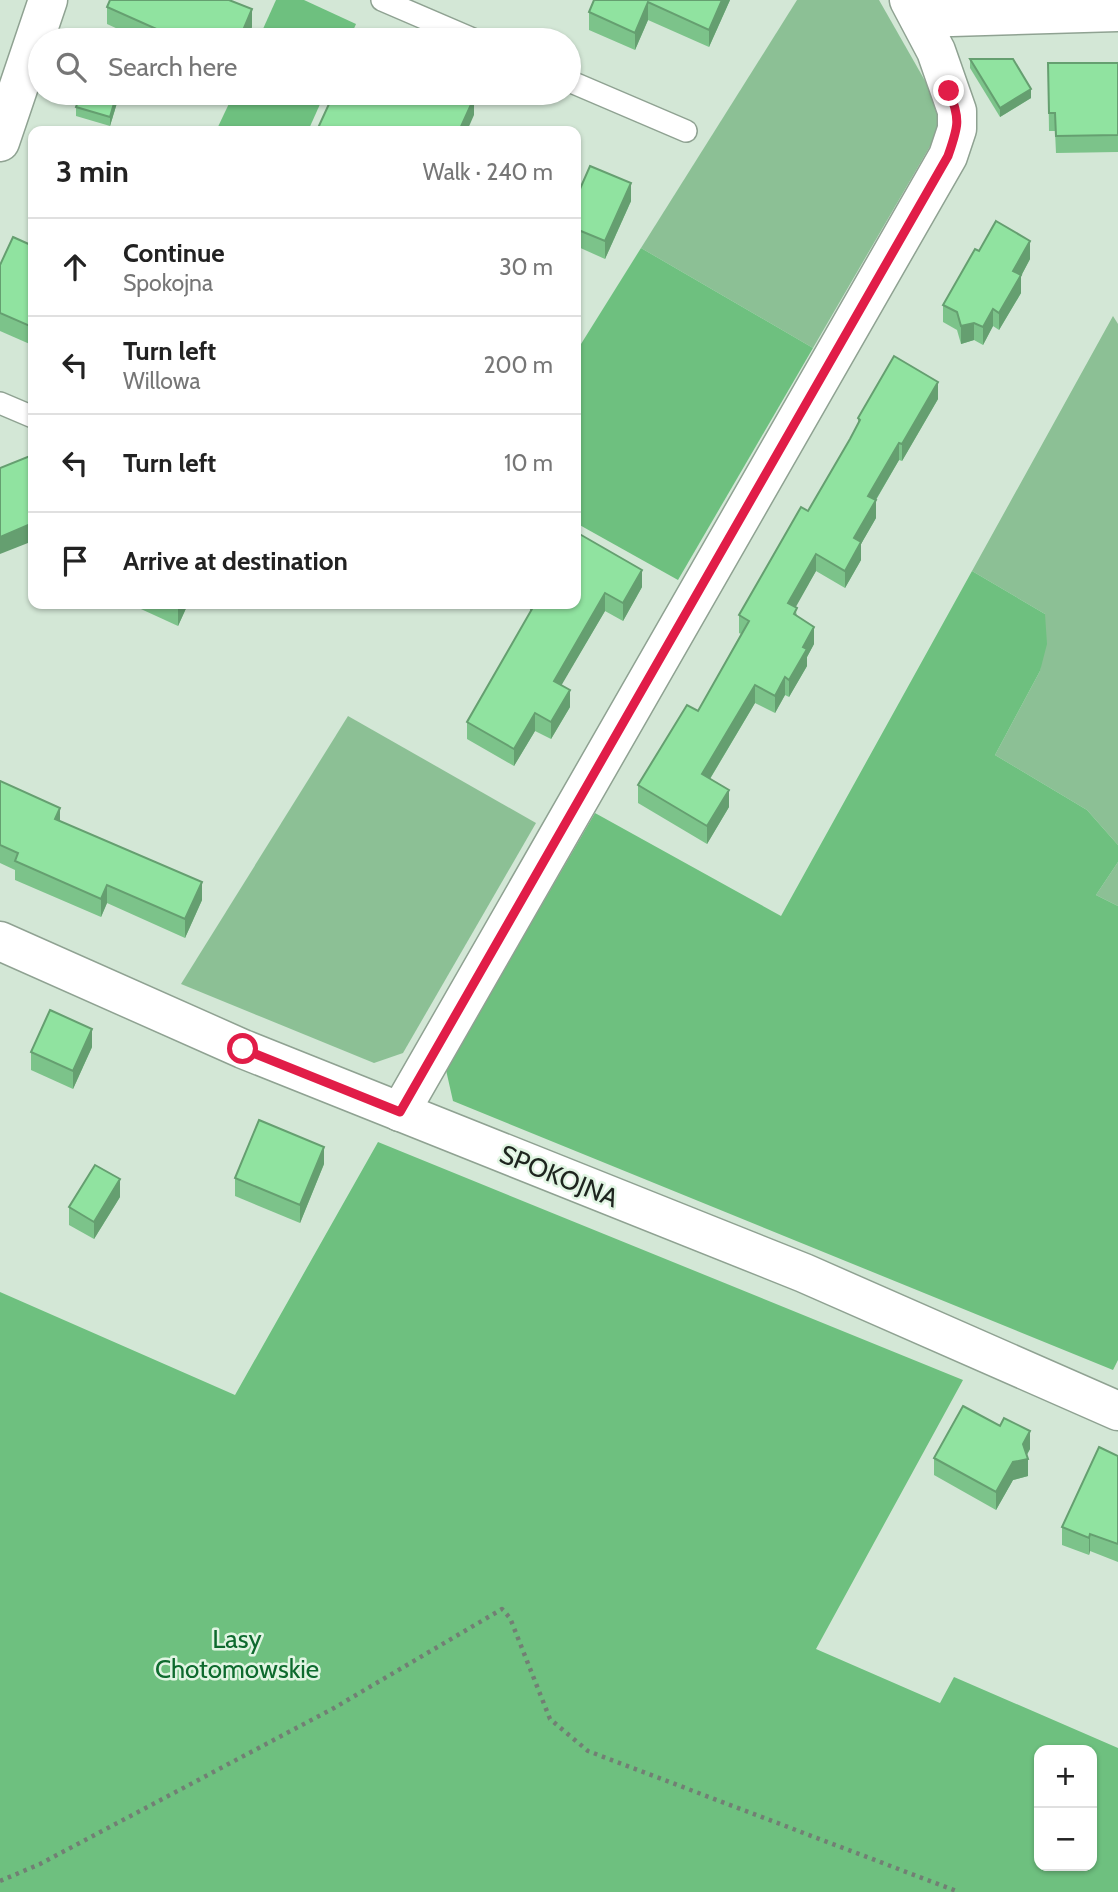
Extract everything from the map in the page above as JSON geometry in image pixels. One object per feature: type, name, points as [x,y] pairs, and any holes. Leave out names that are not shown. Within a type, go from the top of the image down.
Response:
[{"type":"street","points":[[39,28],[48,0]]},
{"type":"street","points":[[400,1112],[948,156],[957,129],[957,111],[936,51],[914,9],[1118,12]]},
{"type":"street","points":[[0,142],[28,59]]},
{"type":"street","name":"SPOKOJNA","points":[[0,941],[243,1049],[804,1273],[1118,1411]]},
{"type":"lane","points":[[382,0],[447,28]]},
{"type":"lane","points":[[581,86],[686,131]]},
{"type":"lane","points":[[0,403],[28,415]]},
{"type":"path","points":[[0,1881],[40,1864],[334,1708],[502,1609],[510,1618],[550,1719],[588,1751],[959,1892]]},
{"type":"green space","points":[[276,0],[304,0],[356,24],[354,28],[263,28]]},
{"type":"green space","points":[[797,0],[879,0],[940,107],[940,129],[813,348],[641,248]]},
{"type":"green space","points":[[228,105],[320,105],[310,126],[218,126]]},
{"type":"green space","points":[[641,248],[813,348],[678,580],[581,526],[581,344]]},
{"type":"green space","points":[[1113,316],[1118,324],[1118,845],[1087,810],[995,755],[1040,671],[1045,614],[972,571]]},
{"type":"green space","points":[[972,571],[1045,614],[1047,644],[1040,671],[995,755],[1087,810],[1118,845],[1118,862],[1096,895],[1118,906],[1118,1360],[1113,1370],[453,1101],[446,1070],[595,813],[781,916]]},
{"type":"green space","points":[[348,716],[536,823],[403,1053],[374,1063],[181,984]]},
{"type":"green space","points":[[1118,862],[1118,906],[1096,895]]},
{"type":"green space","name":"Lasy Chotomowskie","points":[[378,1142],[963,1380],[816,1649],[940,1703],[954,1677],[1118,1748],[1118,1892],[0,1892],[0,1292],[235,1395]]},
{"type":"building","points":[[110,0],[229,0],[252,9],[244,28],[154,28],[107,7]]},
{"type":"building","points":[[594,0],[722,0],[709,30],[648,2],[635,33],[589,12]]},
{"type":"building","points":[[970,59],[1013,59],[1031,89],[1000,108]]},
{"type":"building","points":[[1048,63],[1118,63],[1118,135],[1056,136],[1055,113],[1049,113]]},
{"type":"building","points":[[77,105],[114,105],[110,117],[76,107]]},
{"type":"building","points":[[329,105],[471,105],[461,126],[319,126]]},
{"type":"building","points":[[590,166],[631,183],[605,241],[581,231],[581,187]]},
{"type":"building","points":[[996,221],[1030,241],[1013,271],[1021,275],[999,313],[993,309],[983,327],[974,323],[961,326],[957,312],[943,305],[975,249],[979,251]]},
{"type":"building","points":[[13,237],[28,244],[28,325],[0,313],[0,265]]},
{"type":"building","points":[[894,356],[938,382],[868,496],[876,500],[854,538],[861,542],[845,571],[816,554],[788,603],[797,608],[794,614],[814,627],[803,647],[807,649],[789,680],[785,677],[775,696],[755,685],[702,774],[729,790],[707,826],[638,785],[687,705],[698,711],[749,621],[739,615],[801,507],[808,511]]},
{"type":"building","points":[[28,457],[28,525],[0,537],[0,468]]},
{"type":"building","points":[[581,535],[642,570],[623,603],[605,593],[554,681],[570,690],[551,722],[535,713],[514,749],[467,722],[532,609],[581,609]]},
{"type":"building","points":[[0,781],[60,808],[55,819],[202,882],[185,919],[107,885],[101,899],[15,861],[18,853],[0,845]]},
{"type":"building","points":[[50,1010],[92,1029],[73,1071],[31,1052]]},
{"type":"building","points":[[259,1120],[324,1147],[300,1205],[235,1178]]},
{"type":"building","points":[[95,1165],[120,1179],[94,1222],[69,1207]]},
{"type":"building","points":[[963,1406],[1000,1426],[1004,1418],[1030,1431],[1023,1444],[1028,1459],[1013,1462],[996,1492],[934,1458]]},
{"type":"building","points":[[1099,1447],[1118,1456],[1118,1544],[1090,1534],[1089,1538],[1062,1527]]},
{"type":"route","points":[[243,1049],[400,1112],[948,156],[957,129],[957,111],[949,91]]}]
